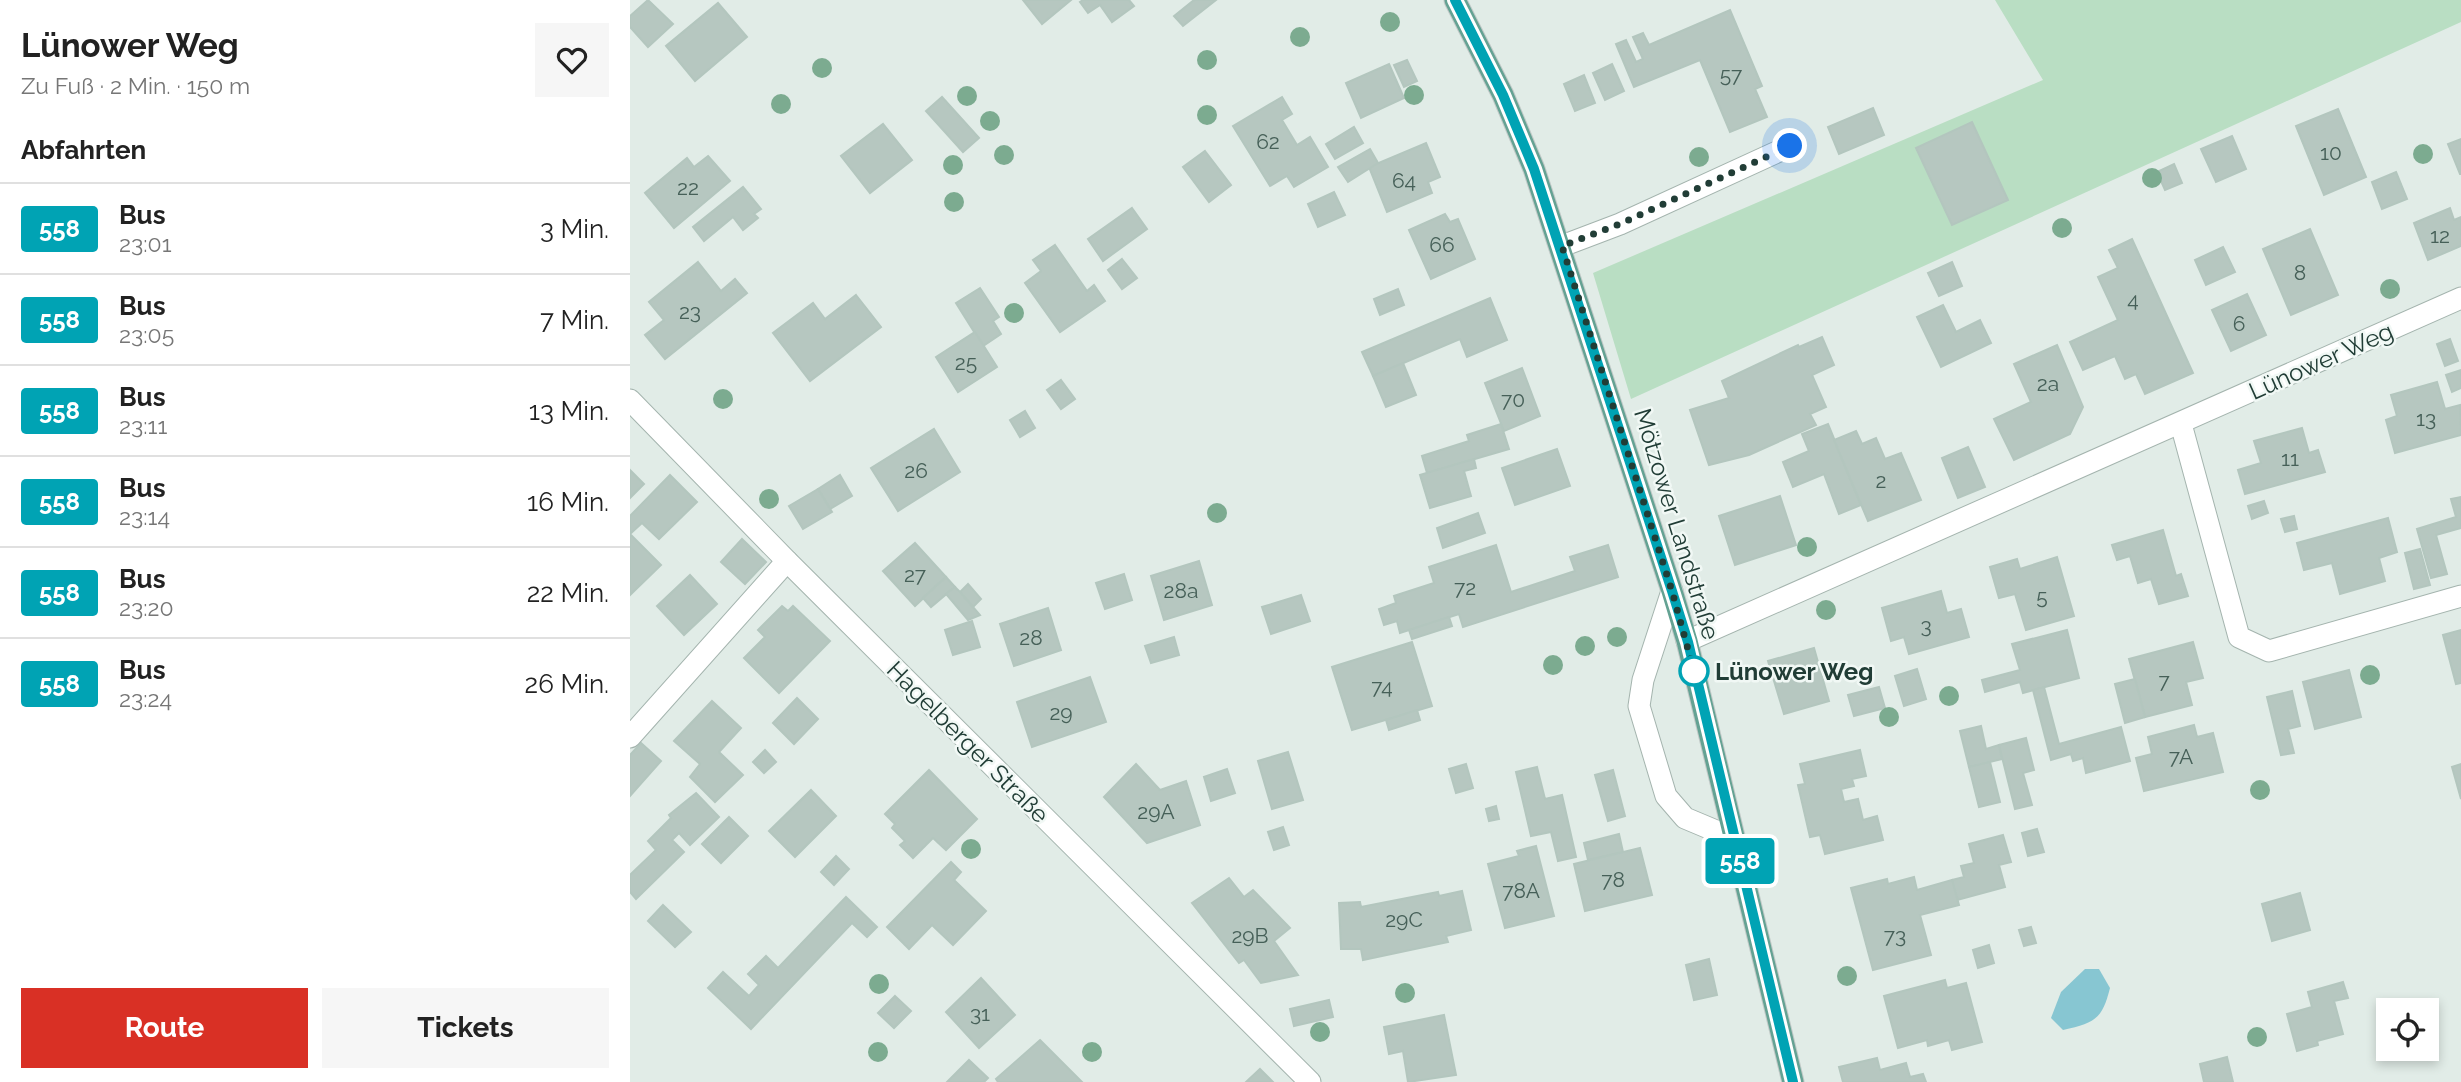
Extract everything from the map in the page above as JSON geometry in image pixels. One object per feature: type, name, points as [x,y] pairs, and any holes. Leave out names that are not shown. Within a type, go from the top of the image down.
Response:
[{"type":"main road","name":"Mötzower Landstraße","points":[[1455,0],[1503,95],[1562,246],[1688,642],[1793,1082]]},
{"type":"street","points":[[1562,246],[1620,224],[1790,146]]},
{"type":"street","name":"Lünower Weg","points":[[1688,642],[2461,298]]},
{"type":"street","name":"Hagelberger Straße","points":[[630,400],[787,561],[1310,1082]]},
{"type":"street","points":[[2181,424],[2239,637],[2269,651],[2461,596]]},
{"type":"street","points":[[630,737],[787,561]]},
{"type":"street","points":[[1672,591],[1643,680],[1639,706],[1666,796],[1685,818],[1735,839]]},
{"type":"green space","points":[[1995,0],[2461,0],[2461,22],[1631,399],[1593,273],[2043,80]]},
{"type":"water","points":[[2085,969],[2099,969],[2110,988],[2107,999],[2095,1018],[2063,1030],[2051,1018],[2061,992]]},
{"type":"building","points":[[648,0],[673,24],[648,47],[630,27],[630,16]]},
{"type":"building","points":[[1023,0],[1071,0],[1042,24]]},
{"type":"building","points":[[1129,0],[1134,6],[1112,22],[1100,5],[1088,13],[1080,2]]},
{"type":"building","points":[[1194,0],[1216,0],[1183,26],[1174,16]]},
{"type":"building","points":[[718,3],[747,37],[695,81],[666,46]]},
{"type":"building","points":[[1730,10],[1762,86],[1755,89],[1767,117],[1730,132],[1700,60],[1634,87],[1616,44],[1626,40],[1636,62],[1643,59],[1633,37],[1643,33],[1649,45]]},
{"type":"building","points":[[1407,60],[1417,81],[1404,87],[1394,65]]},
{"type":"building","points":[[1389,64],[1404,98],[1361,118],[1346,83]]},
{"type":"building","points":[[1612,64],[1624,91],[1605,100],[1593,73]]},
{"type":"building","points":[[1584,75],[1595,103],[1575,111],[1564,84]]},
{"type":"building","points":[[942,97],[979,138],[963,152],[926,111]]},
{"type":"building","points":[[1282,97],[1292,114],[1282,120],[1297,145],[1310,137],[1328,167],[1294,187],[1287,176],[1270,186],[1233,126]]},
{"type":"building","points":[[1873,108],[1884,135],[1839,154],[1828,127]]},
{"type":"building","points":[[2338,109],[2366,177],[2324,195],[2296,126]]},
{"type":"building","points":[[1972,122],[2008,200],[1952,225],[1916,148]]},
{"type":"building","points":[[883,124],[912,160],[870,193],[841,156]]},
{"type":"building","points":[[1354,127],[1363,143],[1335,159],[1326,144]]},
{"type":"building","points":[[2232,136],[2246,169],[2216,182],[2201,149]]},
{"type":"building","points":[[2461,139],[2461,174],[2460,174],[2448,144]]},
{"type":"building","points":[[1426,143],[1440,177],[1428,182],[1432,193],[1387,212],[1369,167]]},
{"type":"building","points":[[1370,149],[1378,163],[1348,182],[1338,167]]},
{"type":"building","points":[[1205,151],[1231,185],[1209,202],[1183,167]]},
{"type":"building","points":[[708,156],[730,181],[674,228],[645,193],[687,158],[694,167]]},
{"type":"building","points":[[2174,164],[2182,183],[2165,190],[2157,172]]},
{"type":"building","points":[[2396,172],[2407,199],[2382,209],[2372,182]]},
{"type":"building","points":[[743,187],[761,209],[754,214],[758,218],[743,230],[733,217],[704,241],[693,227]]},
{"type":"building","points":[[1334,192],[1345,215],[1318,227],[1308,204]]},
{"type":"building","points":[[1132,208],[1147,229],[1103,261],[1088,239]]},
{"type":"building","points":[[2450,208],[2454,220],[2461,217],[2461,246],[2428,260],[2414,223]]},
{"type":"building","points":[[1445,214],[1450,222],[1458,219],[1475,259],[1431,279],[1409,230]]},
{"type":"building","points":[[2310,229],[2338,295],[2291,315],[2263,249]]},
{"type":"building","points":[[2132,239],[2193,373],[2145,394],[2136,374],[2125,379],[2115,356],[2083,370],[2070,342],[2118,320],[2098,277],[2118,268],[2109,250]]},
{"type":"building","points":[[1055,245],[1087,291],[1094,285],[1105,301],[1060,332],[1025,283],[1041,271],[1033,260]]},
{"type":"building","points":[[2223,247],[2235,272],[2206,285],[2195,260]]},
{"type":"building","points":[[1122,259],[1137,278],[1122,289],[1108,270]]},
{"type":"building","points":[[698,262],[721,291],[735,279],[747,293],[665,359],[645,335],[664,320],[649,302]]},
{"type":"building","points":[[1952,262],[1962,286],[1939,296],[1928,273]]},
{"type":"building","points":[[980,288],[999,317],[993,321],[1001,334],[983,346],[956,303]]},
{"type":"building","points":[[1398,289],[1404,305],[1380,315],[1374,299]]},
{"type":"building","points":[[2247,294],[2266,335],[2231,351],[2212,310]]},
{"type":"building","points":[[856,295],[881,327],[810,381],[773,333],[813,303],[825,319]]},
{"type":"building","points":[[1490,298],[1507,340],[1467,357],[1460,339],[1373,376],[1362,352]]},
{"type":"building","points":[[1943,305],[1956,332],[1980,320],[1991,343],[1941,367],[1917,317]]},
{"type":"building","points":[[975,332],[997,367],[958,392],[936,357]]},
{"type":"building","points":[[1822,337],[1834,365],[1812,375],[1826,407],[1810,414],[1816,425],[1749,455],[1709,465],[1690,410],[1729,398],[1722,381],[1798,345],[1799,347]]},
{"type":"building","points":[[2450,339],[2458,361],[2445,366],[2437,344]]},
{"type":"building","points":[[2057,345],[2083,407],[2070,434],[2014,460],[1994,419],[2031,402],[2014,364]]},
{"type":"building","points":[[1403,363],[1416,395],[1386,407],[1373,376]]},
{"type":"building","points":[[1522,368],[1540,416],[1504,431],[1485,383]]},
{"type":"building","points":[[2461,370],[2461,388],[2452,392],[2446,375]]},
{"type":"building","points":[[1061,380],[1075,399],[1061,409],[1047,390]]},
{"type":"building","points":[[2437,382],[2445,409],[2460,405],[2461,435],[2395,453],[2386,420],[2397,416],[2391,395]]},
{"type":"building","points":[[1025,411],[1035,428],[1020,437],[1010,420]]},
{"type":"building","points":[[1501,424],[1509,449],[1427,473],[1422,456],[1469,441],[1467,435]]},
{"type":"building","points":[[1828,424],[1861,505],[1839,514],[1824,474],[1793,487],[1783,462],[1809,451],[1802,434]]},
{"type":"building","points":[[2302,428],[2309,453],[2318,450],[2325,472],[2245,494],[2238,470],[2261,463],[2254,441]]},
{"type":"building","points":[[934,429],[960,472],[898,511],[871,468]]},
{"type":"building","points":[[1856,431],[1862,444],[1876,438],[1885,459],[1901,453],[1921,500],[1868,521],[1834,440]]},
{"type":"building","points":[[1968,447],[1985,487],[1958,498],[1942,458]]},
{"type":"building","points":[[1557,449],[1570,486],[1515,505],[1502,468]]},
{"type":"building","points":[[1474,459],[1476,468],[1464,471],[1471,496],[1430,508],[1420,475]]},
{"type":"building","points":[[630,470],[644,484],[630,498]]},
{"type":"building","points":[[670,475],[697,502],[659,539],[642,523],[630,534],[630,516]]},
{"type":"building","points":[[840,475],[852,496],[830,509],[818,489]]},
{"type":"building","points":[[818,489],[832,512],[803,529],[789,506]]},
{"type":"building","points":[[1780,496],[1796,545],[1735,565],[1719,516]]},
{"type":"building","points":[[2461,497],[2461,528],[2436,535],[2447,574],[2431,578],[2417,529],[2456,517],[2451,499]]},
{"type":"building","points":[[2264,501],[2268,513],[2252,519],[2248,506]]},
{"type":"building","points":[[1478,513],[1485,533],[1443,548],[1437,528]]},
{"type":"building","points":[[2294,516],[2297,529],[2285,532],[2281,519]]},
{"type":"building","points":[[2388,518],[2397,552],[2379,558],[2385,581],[2340,594],[2332,563],[2304,570],[2297,543]]},
{"type":"building","points":[[2163,530],[2176,576],[2181,574],[2188,596],[2159,604],[2151,579],[2138,583],[2130,556],[2117,560],[2112,545]]},
{"type":"building","points":[[630,534],[661,565],[630,595]]},
{"type":"building","points":[[742,539],[766,562],[745,584],[721,562]]},
{"type":"building","points":[[915,543],[946,577],[915,606],[883,571]]},
{"type":"building","points":[[1496,545],[1511,592],[1575,571],[1570,557],[1608,545],[1618,577],[1463,627],[1459,614],[1400,633],[1397,621],[1384,625],[1379,609],[1396,603],[1394,596],[1434,583],[1429,567]]},
{"type":"building","points":[[2420,549],[2430,585],[2414,589],[2405,553]]},
{"type":"building","points":[[2057,557],[2074,616],[2026,630],[2015,594],[1999,598],[1990,567],[2017,559],[2020,569]]},
{"type":"building","points":[[1199,561],[1212,605],[1164,620],[1151,576]]},
{"type":"building","points":[[1124,574],[1132,600],[1105,609],[1096,583]]},
{"type":"building","points":[[690,575],[717,604],[684,635],[657,606]]},
{"type":"building","points":[[946,577],[955,587],[931,607],[923,598]]},
{"type":"building","points":[[968,584],[981,599],[973,607],[960,592]]},
{"type":"building","points":[[955,587],[980,615],[968,620],[946,594]]},
{"type":"building","points":[[1941,591],[1947,613],[1961,609],[1969,637],[1909,654],[1904,637],[1891,641],[1882,608]]},
{"type":"building","points":[[1301,595],[1310,621],[1271,634],[1262,607]]},
{"type":"building","points":[[782,606],[788,611],[793,606],[830,641],[779,693],[744,658],[765,637],[758,630]]},
{"type":"building","points":[[1048,608],[1061,650],[1014,666],[1000,624]]},
{"type":"building","points":[[1449,617],[1452,626],[1412,639],[1409,630]]},
{"type":"building","points":[[972,621],[980,647],[953,655],[945,630]]},
{"type":"building","points":[[2067,630],[2079,678],[2023,693],[2020,682],[1985,692],[1982,680],[2020,670],[2012,644]]},
{"type":"building","points":[[2461,630],[2461,683],[2456,684],[2443,635]]},
{"type":"building","points":[[1174,637],[1179,655],[1151,663],[1145,646]]},
{"type":"building","points":[[1412,642],[1432,706],[1352,730],[1332,667]]},
{"type":"building","points":[[2193,642],[2203,678],[2186,682],[2192,705],[2145,717],[2129,659]]},
{"type":"building","points":[[1814,648],[1829,701],[1784,714],[1768,661]]},
{"type":"building","points":[[1917,669],[1926,699],[1904,706],[1895,676]]},
{"type":"building","points":[[2349,670],[2361,717],[2315,729],[2303,682]]},
{"type":"building","points":[[1090,677],[1106,722],[1032,747],[1017,702]]},
{"type":"building","points":[[2135,679],[2145,717],[2125,723],[2115,684]]},
{"type":"building","points":[[1879,687],[1885,708],[1854,716],[1848,695]]},
{"type":"building","points":[[2044,687],[2059,744],[2121,727],[2130,761],[2086,773],[2083,758],[2073,761],[2071,754],[2051,760],[2033,690]]},
{"type":"building","points":[[2292,691],[2300,726],[2288,729],[2294,753],[2281,755],[2267,697]]},
{"type":"building","points":[[797,698],[818,719],[794,744],[773,723]]},
{"type":"building","points":[[712,701],[741,728],[719,752],[743,775],[715,802],[690,777],[700,764],[674,741]]},
{"type":"building","points":[[1417,710],[1420,720],[1389,730],[1386,720]]},
{"type":"building","points":[[2194,725],[2197,737],[2213,733],[2223,772],[2144,791],[2136,758],[2152,754],[2148,737]]},
{"type":"building","points":[[1981,726],[1986,749],[1999,745],[2002,759],[1969,767],[1960,731]]},
{"type":"building","points":[[2026,738],[2034,770],[2023,773],[2032,805],[2015,809],[1999,745]]},
{"type":"building","points":[[641,743],[661,761],[630,796],[630,755]]},
{"type":"building","points":[[765,750],[776,762],[764,773],[753,762]]},
{"type":"building","points":[[1860,750],[1866,776],[1852,779],[1854,786],[1841,789],[1844,802],[1858,799],[1863,820],[1877,816],[1883,840],[1825,854],[1820,835],[1810,837],[1798,785],[1805,784],[1800,764]]},
{"type":"building","points":[[1288,752],[1303,800],[1272,809],[1258,761]]},
{"type":"building","points":[[1990,762],[2000,802],[1979,807],[1969,767]]},
{"type":"building","points":[[1136,764],[1160,790],[1186,781],[1200,825],[1147,843],[1104,797]]},
{"type":"building","points":[[1466,764],[1473,788],[1456,793],[1449,769]]},
{"type":"building","points":[[2461,764],[2461,799],[2452,767]]},
{"type":"building","points":[[1537,767],[1545,799],[1562,795],[1576,857],[1558,861],[1551,832],[1531,836],[1516,772]]},
{"type":"building","points":[[1227,769],[1235,793],[1211,801],[1204,777]]},
{"type":"building","points":[[929,770],[977,819],[946,850],[933,838],[913,858],[900,845],[905,841],[892,828],[895,824],[885,814]]},
{"type":"building","points":[[1613,770],[1625,816],[1608,821],[1595,775]]},
{"type":"building","points":[[811,790],[836,816],[795,857],[769,831]]},
{"type":"building","points":[[696,793],[719,817],[690,845],[679,833],[672,840],[684,852],[636,899],[630,892],[630,875],[656,850],[648,841],[671,818],[669,815]]},
{"type":"building","points":[[1496,806],[1499,819],[1489,821],[1486,809]]},
{"type":"building","points":[[729,817],[748,836],[721,863],[702,844]]},
{"type":"building","points":[[1283,827],[1289,845],[1274,850],[1268,832]]},
{"type":"building","points":[[2037,829],[2044,852],[2028,856],[2022,833]]},
{"type":"building","points":[[1619,834],[1623,852],[1588,860],[1584,843]]},
{"type":"building","points":[[2003,835],[2011,862],[1999,865],[2005,887],[1957,900],[1952,880],[1964,877],[1961,866],[1974,863],[1969,844]]},
{"type":"building","points":[[1536,846],[1554,916],[1505,928],[1488,864],[1519,856],[1517,851]]},
{"type":"building","points":[[1640,848],[1652,895],[1585,911],[1574,864]]},
{"type":"building","points":[[836,856],[849,869],[834,885],[821,872]]},
{"type":"building","points":[[951,862],[961,872],[954,880],[986,911],[953,945],[932,925],[909,949],[887,927]]},
{"type":"building","points":[[1914,877],[1917,890],[1952,880],[1959,905],[1920,915],[1931,955],[1873,970],[1851,888],[1887,879],[1888,884]]},
{"type":"building","points":[[1229,878],[1244,897],[1253,890],[1290,928],[1274,941],[1298,975],[1261,983],[1244,960],[1239,963],[1192,903]]},
{"type":"building","points":[[1462,891],[1471,930],[1446,936],[1448,942],[1363,960],[1361,949],[1341,949],[1339,903],[1360,902],[1361,907],[1438,892],[1439,896]]},
{"type":"building","points":[[2300,893],[2310,930],[2272,941],[2262,904]]},
{"type":"building","points":[[846,897],[877,927],[867,937],[852,923],[751,1029],[708,988],[723,972],[749,996],[759,985],[748,974],[766,956],[778,968]]},
{"type":"building","points":[[663,905],[691,932],[675,947],[648,921]]},
{"type":"building","points":[[2031,927],[2036,943],[2024,946],[2019,930]]},
{"type":"building","points":[[1989,945],[1994,963],[1978,968],[1973,950]]},
{"type":"building","points":[[1709,959],[1717,995],[1694,1000],[1686,965]]},
{"type":"building","points":[[981,978],[1015,1015],[979,1048],[946,1012]]},
{"type":"building","points":[[1945,980],[1947,988],[1966,983],[1982,1042],[1952,1050],[1949,1040],[1928,1046],[1927,1040],[1898,1048],[1884,996]]},
{"type":"building","points":[[2343,982],[2348,998],[2334,1001],[2343,1034],[2317,1041],[2318,1045],[2297,1051],[2287,1014],[2312,1007],[2308,992]]},
{"type":"building","points":[[895,996],[911,1011],[894,1028],[878,1013]]},
{"type":"building","points":[[1329,1000],[1333,1017],[1294,1026],[1290,1009]]},
{"type":"building","points":[[1444,1015],[1456,1075],[1408,1082],[1403,1051],[1389,1054],[1384,1027]]},
{"type":"building","points":[[1040,1040],[1082,1082],[998,1082],[996,1079]]},
{"type":"building","points":[[2227,1057],[2233,1082],[2204,1082],[2200,1064]]},
{"type":"building","points":[[1877,1058],[1880,1070],[1906,1063],[1910,1077],[1923,1074],[1926,1082],[1843,1082],[1839,1067]]},
{"type":"building","points":[[969,1060],[988,1078],[984,1082],[947,1082]]},
{"type":"building","points":[[1260,1069],[1273,1082],[1246,1082]]},
{"type":"bus line","name":"558","points":[[1455,0],[1503,95],[1562,246],[1688,642],[1793,1082]]},
{"type":"place","name":"Lünower Weg","points":[[1694,671]]},
{"type":"route","points":[[1694,671],[1688,642],[1562,246],[1620,224],[1790,146]]}]
